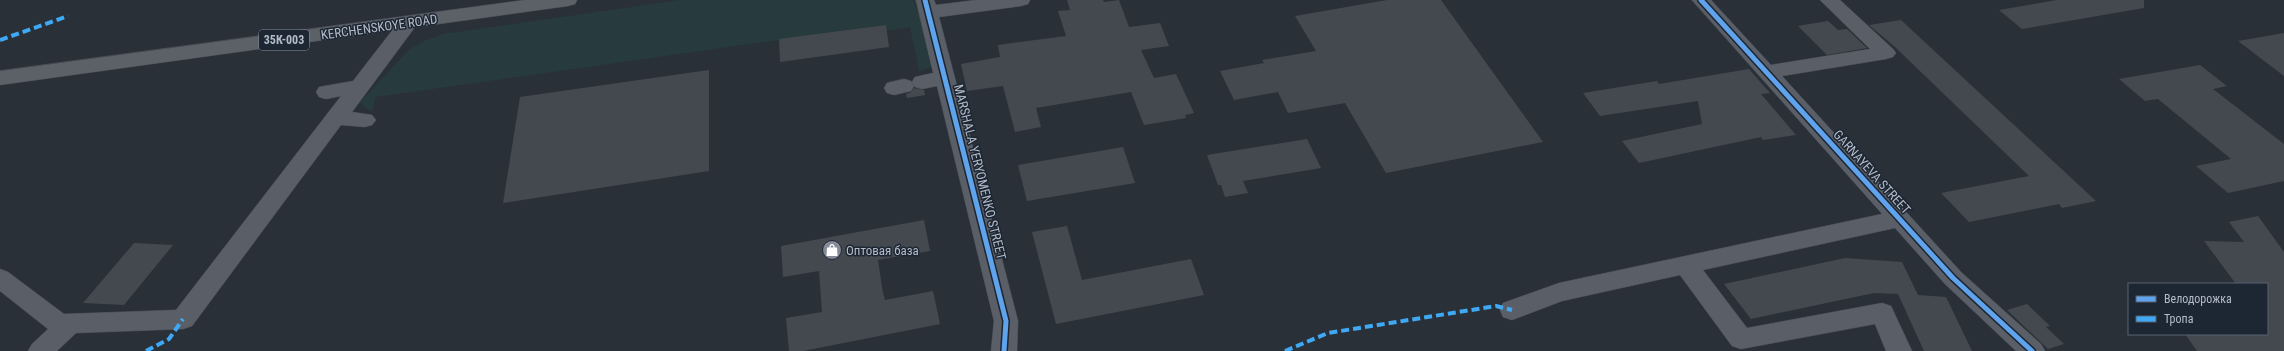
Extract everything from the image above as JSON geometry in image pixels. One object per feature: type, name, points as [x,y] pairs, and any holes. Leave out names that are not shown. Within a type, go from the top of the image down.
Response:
[{"type":"main road","name":"KERCHENSKOYE ROAD","points":[[0,78],[408,23],[523,3],[568,0]]},
{"type":"street","points":[[926,6],[1021,0]]},
{"type":"street","name":"GARNAYEVA STREET","points":[[1702,0],[1953,278],[2032,351]]},
{"type":"street","points":[[1767,72],[1886,53],[1829,0]]},
{"type":"street","name":"MARSHALA YERYOMENKO STREET","points":[[926,6],[1006,321],[1004,351]]},
{"type":"street","points":[[0,278],[59,324],[183,319],[408,23]]},
{"type":"street","points":[[907,85],[945,78]]},
{"type":"street","points":[[326,92],[359,87]]},
{"type":"street","points":[[336,118],[365,120]]},
{"type":"street","points":[[1512,310],[1559,292],[1900,219]]},
{"type":"street","points":[[1686,265],[1741,339],[1882,313],[1899,351]]},
{"type":"street","points":[[41,351],[70,324]]},
{"type":"green space","points":[[680,0],[913,0],[923,25],[933,67],[919,71],[910,27],[886,31],[885,25],[376,97],[372,111],[365,108],[360,102],[410,49],[424,41],[443,34]]},
{"type":"building","points":[[1067,0],[1103,0],[1104,2],[1119,0],[1129,27],[1160,23],[1169,46],[1141,50],[1154,78],[1176,74],[1194,113],[1185,115],[1186,118],[1144,125],[1131,92],[1036,108],[1041,127],[1015,132],[1003,86],[967,91],[961,64],[1000,57],[998,45],[1066,36],[1058,11],[1070,10]]},
{"type":"building","points":[[1387,0],[1441,0],[1543,142],[1386,173],[1345,103],[1288,113],[1278,92],[1234,100],[1220,71],[1264,63],[1262,60],[1316,51],[1295,16]]},
{"type":"building","points":[[2057,0],[2144,0],[2144,8],[2022,29],[1999,10]]},
{"type":"building","points":[[1901,20],[2096,201],[2062,208],[2059,204],[1969,222],[1941,193],[2029,176],[1895,47],[1869,25]]},
{"type":"building","points":[[1828,21],[1838,30],[1847,29],[1867,48],[1827,55],[1798,26]]},
{"type":"building","points":[[886,25],[889,47],[780,62],[779,39]]},
{"type":"building","points":[[2284,33],[2284,76],[2238,41]]},
{"type":"building","points":[[2200,65],[2227,86],[2213,89],[2284,144],[2284,181],[2228,193],[2196,166],[2231,159],[2158,99],[2145,101],[2119,79]]},
{"type":"building","points":[[1749,69],[1770,93],[1761,94],[1796,135],[1763,140],[1761,137],[1639,163],[1622,141],[1702,124],[1698,101],[1600,116],[1583,93],[1657,81],[1659,84]]},
{"type":"building","points":[[709,70],[709,171],[503,203],[520,97]]},
{"type":"building","points":[[914,88],[924,90],[925,95],[907,98],[906,94],[911,92]]},
{"type":"building","points":[[1307,139],[1321,168],[1243,181],[1248,193],[1225,197],[1221,185],[1218,185],[1207,155]]},
{"type":"building","points":[[1123,147],[1135,183],[1027,201],[1018,165]]},
{"type":"building","points":[[2258,216],[2284,252],[2284,351],[2197,351],[2186,335],[2268,335],[2268,283],[2235,283],[2204,241],[2244,242],[2229,222]]},
{"type":"building","points":[[924,220],[930,251],[878,260],[883,293],[885,300],[933,291],[940,324],[803,351],[789,351],[786,318],[822,312],[819,271],[783,277],[781,246]]},
{"type":"building","points":[[1067,226],[1082,280],[1191,259],[1204,295],[1056,324],[1032,232]]},
{"type":"building","points":[[134,243],[173,245],[124,305],[83,303]]},
{"type":"building","points":[[1845,258],[1902,262],[1918,295],[1946,297],[1972,351],[1924,351],[1898,294],[1874,293],[1751,319],[1724,284]]},
{"type":"building","points":[[2027,304],[2050,326],[2046,327],[2064,344],[2048,349],[2007,310]]},
{"type":"marked path","points":[[0,40],[68,16]]},
{"type":"marked path","points":[[1285,351],[1328,333],[1496,306],[1512,310]]},
{"type":"marked path","points":[[146,351],[169,339],[183,319]]},
{"type":"cycle path","points":[[925,0],[1006,321],[1004,351]]},
{"type":"cycle path","points":[[1701,0],[1953,278],[2032,351]]},
{"type":"place","name":"Оптовая база","points":[[832,250]]}]
